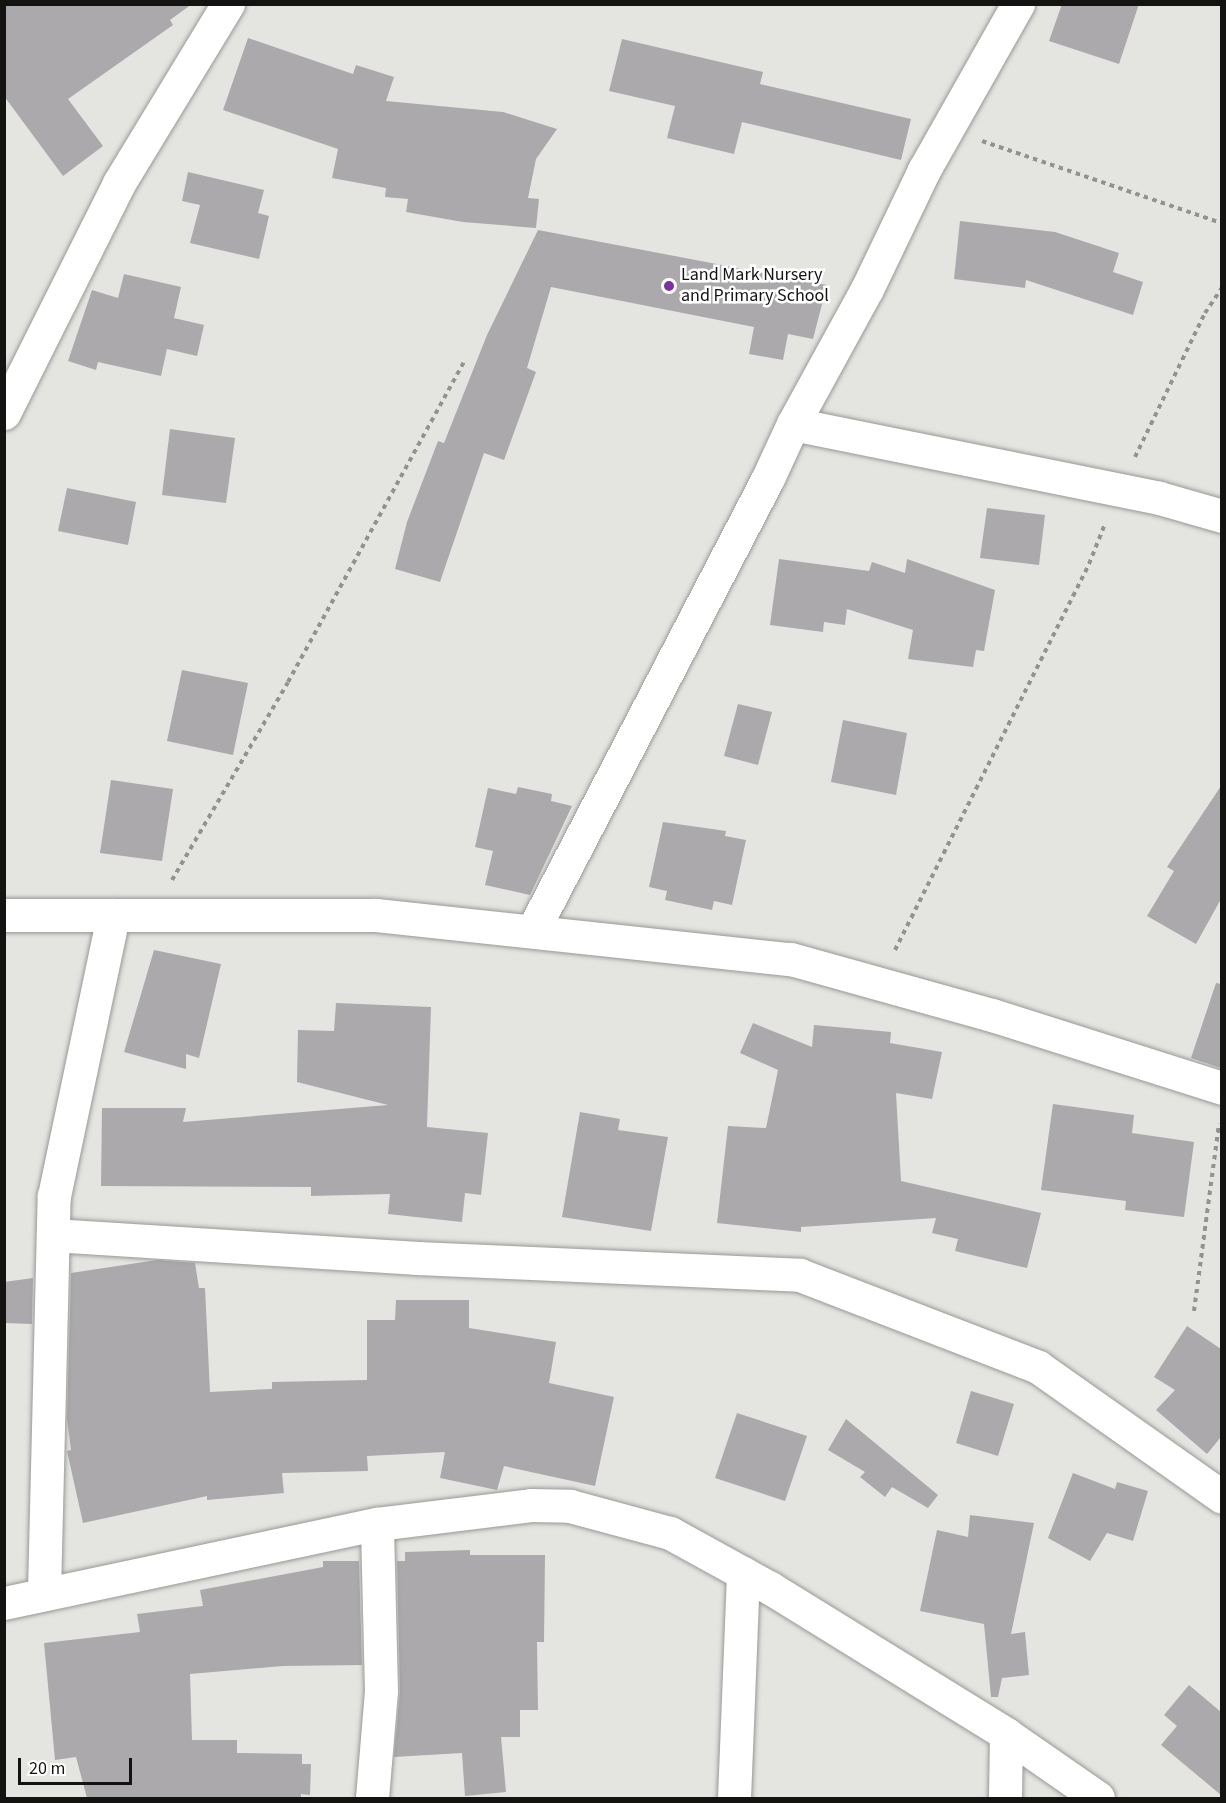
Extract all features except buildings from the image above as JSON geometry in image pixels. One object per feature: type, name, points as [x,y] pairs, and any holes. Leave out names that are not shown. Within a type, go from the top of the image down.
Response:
[{"type":"street","points":[[4,413],[119,183],[228,4]]},
{"type":"street","points":[[533,930],[768,478],[793,424],[867,289],[947,129],[1018,4]]},
{"type":"street","points":[[793,424],[1119,490],[1221,516]]},
{"type":"street","points":[[4,915],[376,915],[791,959],[879,983],[1221,1088]]},
{"type":"street","points":[[44,1592],[54,1196],[113,915]]},
{"type":"street","points":[[53,1235],[417,1258],[800,1275],[1038,1367],[1221,1497]]},
{"type":"street","points":[[4,1603],[44,1592],[377,1524],[531,1505],[570,1506],[669,1533],[743,1574],[1006,1734],[1098,1798]]},
{"type":"street","points":[[372,1798],[381,1691],[377,1524]]},
{"type":"street","points":[[735,1798],[743,1574]]},
{"type":"street","points":[[1005,1798],[1006,1734]]},
{"type":"path","points":[[947,129],[1221,223]]},
{"type":"path","points":[[879,983],[1089,564],[1119,490],[1205,313],[1221,288]]},
{"type":"path","points":[[152,914],[288,682],[464,362]]},
{"type":"path","points":[[1194,1311],[1219,1120]]},
{"type":"place","name":"Land Mark Nursery and Primary School","points":[[669,286]]}]
